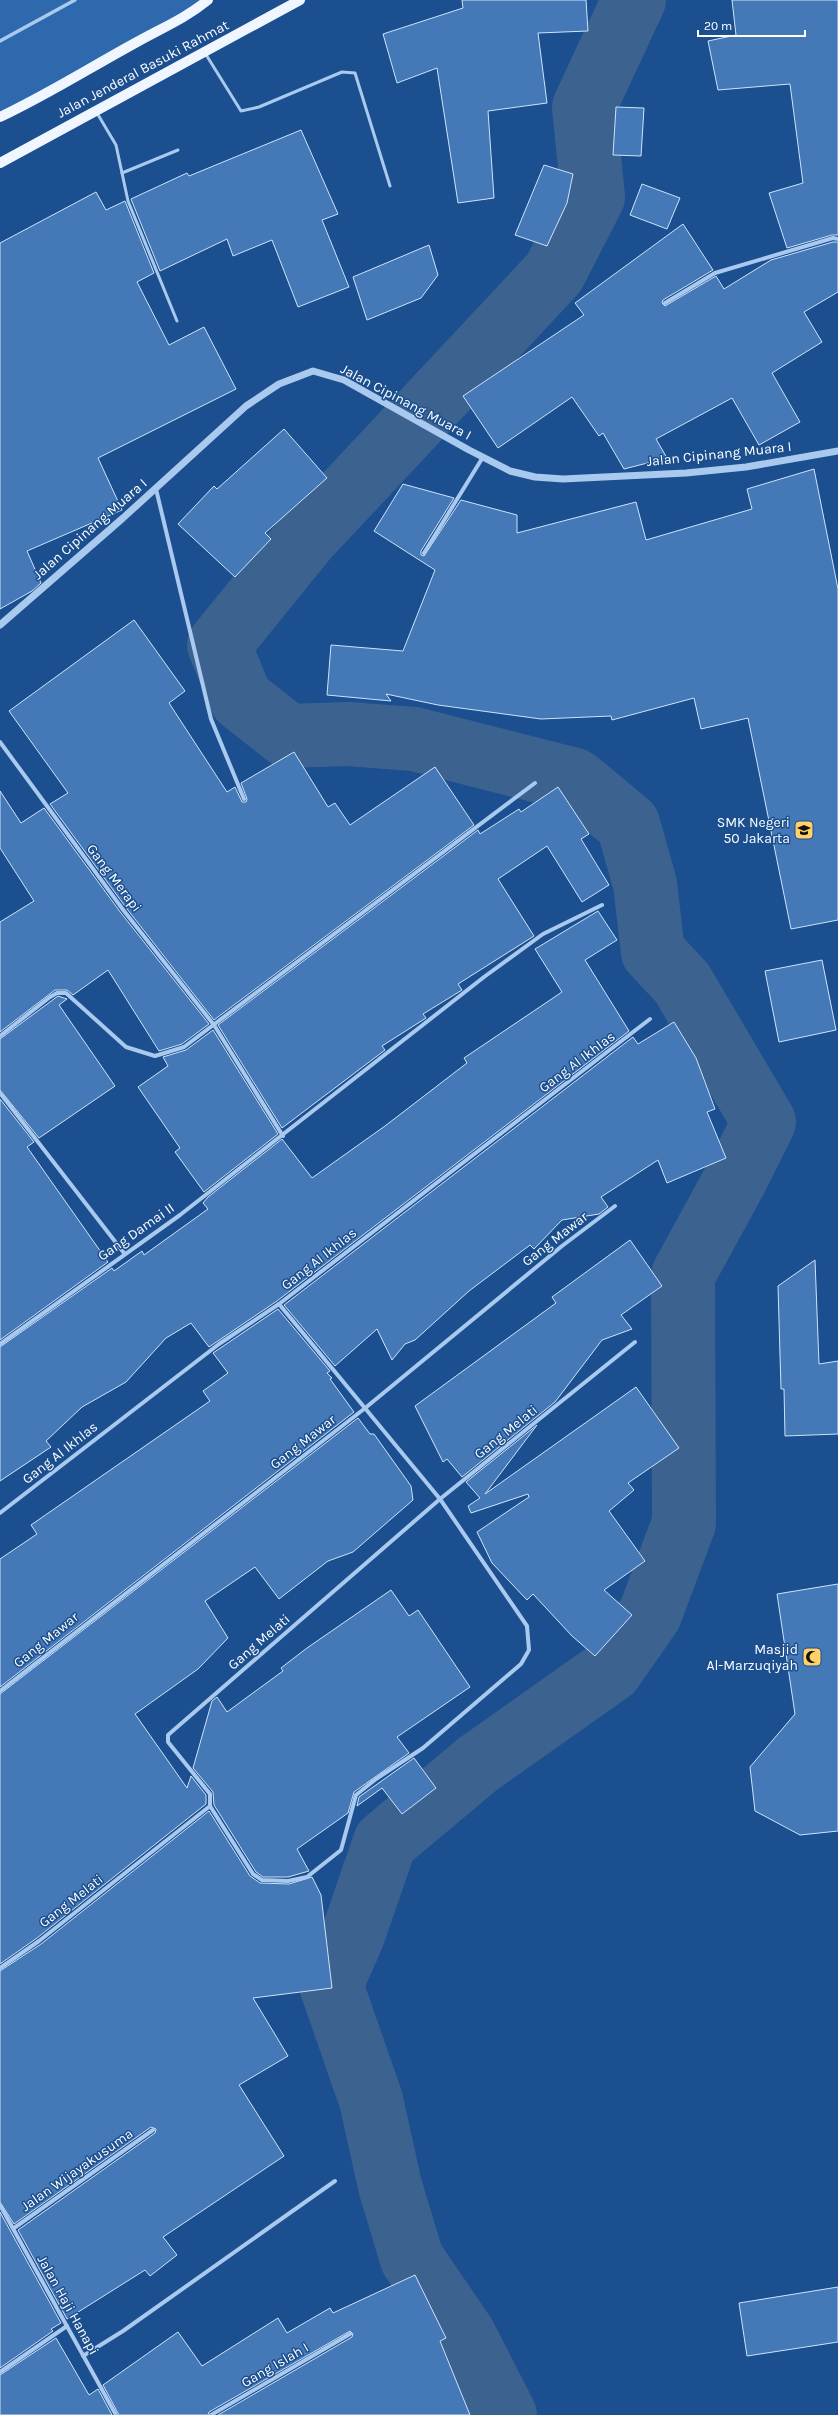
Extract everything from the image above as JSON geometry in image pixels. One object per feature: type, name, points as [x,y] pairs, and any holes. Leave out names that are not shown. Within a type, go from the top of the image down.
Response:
[{"type":"main road","name":"Jalan Jenderal Basuki Rahmat","points":[[0,117],[33,102],[138,41],[191,14],[208,0]]},
{"type":"main road","name":"Jalan Jenderal Basuki Rahmat","points":[[0,163],[300,0]]},
{"type":"street","points":[[0,41],[75,0]]},
{"type":"street","points":[[665,303],[715,273],[833,238],[838,240]]},
{"type":"street","name":"Jalan Cipinang Muara I","points":[[0,625],[156,489],[246,406],[279,384],[313,371],[344,380],[469,450],[510,471],[535,477],[563,479],[686,473],[746,467],[838,451]]},
{"type":"street","points":[[424,553],[483,457]]},
{"type":"street","points":[[156,489],[211,719],[244,798]]},
{"type":"street","name":"Gang Merapi","points":[[0,742],[124,911],[214,1025],[283,1136]]},
{"type":"street","points":[[0,1036],[57,993],[66,993],[126,1047],[155,1056],[184,1047],[535,783]]},
{"type":"street","name":"Gang Damai II","points":[[0,1344],[124,1253],[180,1215],[502,964],[543,934],[602,905]]},
{"type":"street","name":"Gang Al Ikhlas","points":[[0,1513],[219,1344],[279,1304],[650,1019]]},
{"type":"street","points":[[0,1094],[124,1253]]},
{"type":"street","name":"Gang Mawar","points":[[0,1690],[364,1409],[562,1246],[615,1206]]},
{"type":"street","points":[[210,1806],[253,1874],[262,1880],[288,1881],[307,1877],[341,1850],[356,1795],[376,1779],[423,1748],[522,1664],[529,1650],[527,1626],[440,1499],[364,1409],[279,1304]]},
{"type":"street","name":"Gang Melati","points":[[0,1968],[39,1941],[210,1806],[210,1794],[168,1742],[168,1735],[440,1499],[635,1342]]},
{"type":"street","name":"Jalan Wijayakusuma","points":[[14,2228],[153,2130]]},
{"type":"street","points":[[83,2356],[123,2331],[335,2181]]},
{"type":"street","name":"Jalan Haji Hanapi","points":[[0,2205],[116,2415]]},
{"type":"street","points":[[0,2372],[67,2326]]},
{"type":"street","name":"Gang Islah I","points":[[211,2415],[350,2334]]},
{"type":"lane","points":[[205,52],[241,111],[259,107],[342,72],[355,73],[390,186]]},
{"type":"lane","points":[[96,110],[116,145],[128,201],[177,321]]},
{"type":"lane","points":[[122,173],[178,150]]},
{"type":"shaded area","points":[[0,0],[208,0],[0,117]]},
{"type":"building","points":[[462,0],[586,0],[588,31],[538,33],[547,103],[488,111],[494,198],[458,203],[437,68],[397,83],[383,34],[463,8]]},
{"type":"building","points":[[732,0],[838,0],[838,235],[832,235],[787,248],[769,193],[803,183],[790,84],[718,90],[708,41],[736,35]]},
{"type":"building","points":[[616,107],[644,108],[641,156],[613,155]]},
{"type":"building","points":[[301,130],[338,214],[322,220],[349,287],[298,307],[272,240],[233,256],[227,239],[160,271],[131,199],[187,173],[189,176]]},
{"type":"building","points":[[544,165],[573,174],[567,203],[547,246],[515,235]]},
{"type":"building","points":[[642,184],[680,198],[667,229],[630,215]]},
{"type":"building","points":[[96,192],[106,210],[125,201],[154,273],[137,282],[169,345],[204,327],[236,389],[98,458],[122,510],[27,551],[41,583],[32,591],[0,609],[0,243]]},
{"type":"building","points":[[683,224],[713,270],[663,300],[662,303],[665,306],[716,276],[724,289],[771,260],[833,242],[838,242],[838,292],[804,312],[822,342],[772,373],[800,422],[759,445],[732,398],[656,439],[667,458],[624,469],[603,433],[599,436],[572,397],[498,448],[463,396],[584,315],[575,303]]},
{"type":"building","points":[[429,245],[438,275],[421,298],[367,320],[353,277]]},
{"type":"building","points":[[284,429],[327,478],[265,533],[271,539],[235,577],[178,524],[214,486],[217,489]]},
{"type":"building","points":[[814,469],[838,589],[838,920],[791,929],[748,718],[701,729],[694,698],[612,720],[611,716],[541,719],[438,705],[386,694],[391,701],[327,695],[331,645],[403,651],[435,570],[374,531],[403,484],[454,498],[421,551],[421,555],[424,556],[461,500],[517,515],[517,533],[636,502],[646,540],[752,509],[747,489]]},
{"type":"building","points":[[134,620],[185,691],[169,703],[227,792],[235,787],[242,802],[246,802],[247,799],[241,783],[294,752],[328,807],[335,803],[350,825],[435,767],[474,825],[214,1020],[127,909],[50,804],[68,793],[9,711]]},
{"type":"building","points":[[558,787],[589,834],[581,839],[609,885],[582,902],[547,846],[498,879],[534,936],[458,984],[462,990],[423,1014],[426,1018],[382,1046],[385,1050],[282,1128],[218,1025],[478,830],[480,834],[519,809],[521,812]]},
{"type":"building","points":[[0,791],[21,823],[44,808],[121,913],[209,1024],[182,1044],[159,1051],[108,970],[73,995],[67,990],[55,990],[0,1032],[0,922],[34,901],[0,848]]},
{"type":"building","points":[[598,911],[617,940],[585,960],[629,1031],[277,1301],[209,1347],[191,1323],[166,1338],[126,1382],[82,1407],[46,1441],[51,1447],[0,1481],[0,1347],[112,1268],[114,1271],[142,1251],[144,1255],[208,1209],[203,1203],[208,1197],[282,1139],[312,1178],[385,1126],[467,1063],[464,1058],[562,992],[535,949]]},
{"type":"building","points":[[822,960],[836,1030],[779,1042],[765,971]]},
{"type":"building","points":[[58,996],[67,999],[59,1005],[115,1086],[39,1138],[0,1090],[0,1039]]},
{"type":"building","points":[[674,1022],[696,1058],[715,1109],[707,1112],[726,1158],[667,1183],[658,1160],[601,1197],[608,1207],[599,1214],[562,1220],[534,1249],[530,1245],[469,1291],[415,1340],[405,1344],[392,1360],[377,1329],[335,1366],[284,1305],[633,1037],[638,1044]]},
{"type":"building","points":[[213,1030],[278,1134],[204,1192],[175,1152],[180,1148],[138,1087],[168,1066],[163,1057],[186,1050]]},
{"type":"building","points":[[0,1099],[34,1142],[27,1147],[108,1262],[0,1340]]},
{"type":"building","points":[[630,1240],[662,1286],[621,1315],[632,1329],[602,1340],[555,1402],[462,1477],[447,1459],[443,1462],[415,1406],[556,1303],[552,1297]]},
{"type":"building","points":[[815,1260],[819,1364],[838,1361],[838,1434],[785,1436],[784,1389],[781,1389],[778,1286]]},
{"type":"building","points":[[278,1309],[330,1371],[327,1373],[332,1378],[330,1379],[354,1412],[0,1687],[0,1559],[37,1534],[31,1525],[210,1401],[203,1391],[228,1373],[213,1353]]},
{"type":"building","points":[[636,1387],[679,1448],[628,1483],[634,1490],[609,1511],[645,1561],[604,1590],[632,1615],[595,1656],[572,1636],[533,1594],[527,1600],[492,1563],[477,1532],[529,1497],[528,1494],[471,1513],[468,1506],[480,1498],[466,1482],[537,1425],[485,1494]]},
{"type":"building","points":[[358,1418],[370,1434],[374,1434],[411,1486],[413,1500],[353,1552],[328,1561],[279,1599],[255,1567],[205,1601],[228,1638],[198,1669],[135,1714],[187,1788],[191,1776],[206,1795],[206,1804],[37,1938],[0,1964],[0,1694]]},
{"type":"building","name":"Masjid Al-Marzuqiyah","points":[[838,1584],[838,1831],[800,1835],[755,1811],[750,1767],[795,1714],[777,1594]]},
{"type":"building","points":[[391,1590],[409,1616],[418,1610],[470,1687],[397,1737],[409,1753],[354,1792],[348,1813],[297,1849],[309,1871],[288,1877],[263,1877],[256,1872],[214,1805],[213,1792],[193,1768],[212,1701],[217,1697],[227,1712],[283,1671],[281,1668],[307,1648]]},
{"type":"building","points":[[414,1758],[436,1788],[402,1814],[382,1788],[357,1806],[359,1797]]},
{"type":"building","points":[[209,1811],[250,1876],[260,1883],[289,1884],[312,1877],[321,1895],[332,1988],[253,1998],[288,2056],[239,2085],[284,2156],[163,2237],[177,2255],[150,2276],[145,2270],[67,2319],[18,2230],[155,2133],[156,2129],[151,2127],[14,2224],[0,2202],[0,1971],[41,1944]]},
{"type":"building","points":[[0,2212],[61,2323],[51,2329],[53,2331],[0,2368]]},
{"type":"building","points":[[415,2275],[446,2338],[440,2341],[470,2415],[218,2415],[352,2337],[353,2334],[350,2331],[209,2412],[208,2415],[119,2415],[103,2385],[178,2332],[202,2366],[278,2318],[287,2333],[330,2308],[333,2313]]},
{"type":"building","points":[[838,2287],[838,2342],[747,2356],[739,2303]]},
{"type":"building","points":[[56,2338],[89,2395],[98,2389],[112,2415],[0,2415],[0,2375]]},
{"type":"waterway","points":[[505,2415],[464,2335],[412,2259],[390,2186],[371,2100],[331,1985],[353,1935],[385,1842],[478,1764],[611,1670],[650,1614],[684,1523],[683,1275],[736,1178],[764,1122],[682,983],[653,952],[645,884],[628,824],[575,780],[414,739],[348,734],[288,736],[241,699],[219,645],[305,539],[554,273],[593,197],[584,107],[634,0]]},
{"type":"place","name":"SMK Negeri 50 Jakarta","points":[[804,830]]},
{"type":"place","name":"Masjid Al-Marzuqiyah","points":[[812,1657]]}]
